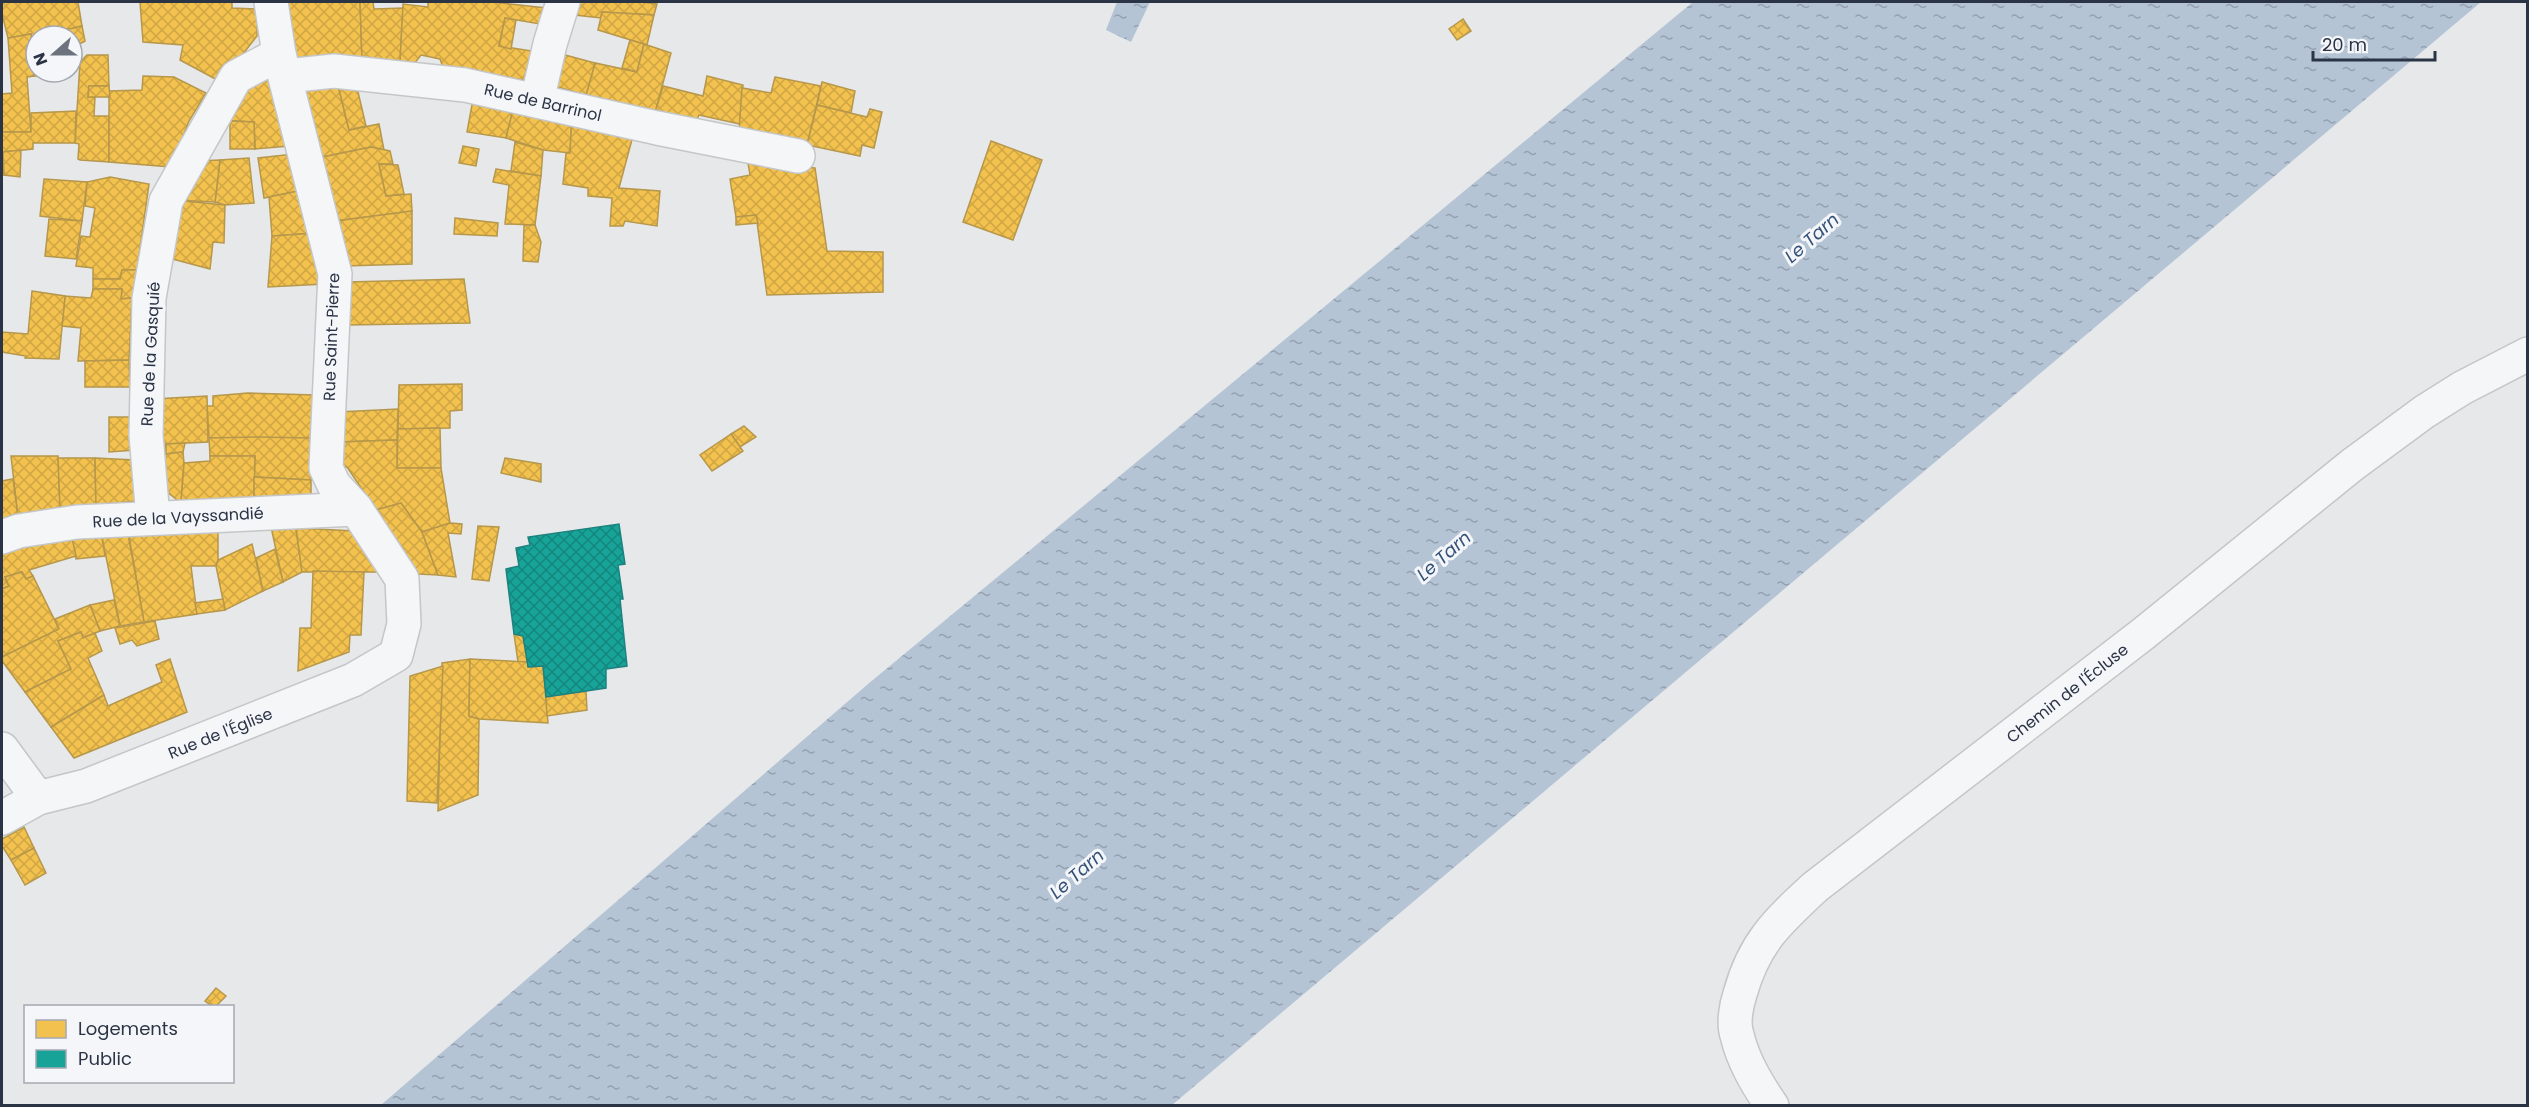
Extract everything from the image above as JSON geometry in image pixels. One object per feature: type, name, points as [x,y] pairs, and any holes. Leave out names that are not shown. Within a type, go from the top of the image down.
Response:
[{"type":"street","name":"Rue Saint-Pierre","points":[[271,2],[282,65],[335,274],[326,468],[334,485],[356,509],[402,579],[404,624],[396,655]]},
{"type":"street","points":[[537,101],[550,44],[563,2]]},
{"type":"street","name":"Rue de Barrinol","points":[[282,65],[465,85],[798,156]]},
{"type":"street","name":"Rue de la Gasquié","points":[[153,518],[146,435],[149,298],[166,201],[236,76],[282,65]]},
{"type":"street","name":"Chemin de l'Écluse","points":[[1772,1106],[1756,1082],[1736,1033],[1737,1003],[1746,969],[1773,926],[1815,887],[2143,634],[2352,465],[2433,406],[2528,354]]},
{"type":"street","name":"Rue de la Vayssandié","points":[[2,537],[19,531],[77,522],[356,509]]},
{"type":"street","name":"Rue de l'Église","points":[[2,818],[38,798],[86,786],[320,694],[353,680],[396,655]]},
{"type":"street","points":[[2,749],[38,798]]},
{"type":"water","points":[[1117,2],[1150,2],[1131,42],[1106,30]]},
{"type":"water","name":"Le Tarn","points":[[1693,2],[2481,2],[1172,1105],[381,1105],[868,684]]},
{"type":"building: Logements","points":[[2,2],[78,2],[82,24],[24,24],[24,35],[8,38],[2,14]]},
{"type":"building: Logements","points":[[140,2],[232,2],[232,8],[258,9],[257,36],[221,82],[180,60],[183,45],[143,42]]},
{"type":"building: Logements","points":[[279,2],[360,2],[362,60],[291,61]]},
{"type":"building: Logements","points":[[360,2],[373,2],[374,9],[403,8],[400,62],[362,60]]},
{"type":"building: Logements","points":[[428,2],[493,2],[546,8],[540,24],[505,18],[499,46],[532,51],[524,80],[443,67],[440,59],[421,55],[414,64],[400,62],[403,4],[428,7]]},
{"type":"building: Logements","points":[[571,2],[657,4],[654,15],[602,12],[601,18],[566,14]]},
{"type":"building: Logements","points":[[602,12],[654,15],[647,45],[598,30]]},
{"type":"building: Logements","points":[[505,18],[516,20],[511,49],[499,46]]},
{"type":"building: Logements","points":[[1463,19],[1471,31],[1457,40],[1449,29]]},
{"type":"building: Logements","points":[[24,35],[24,84],[28,84],[31,132],[2,132],[2,94],[12,93],[8,38]]},
{"type":"building: Logements","points":[[630,40],[644,44],[637,72],[622,68]]},
{"type":"building: Logements","points":[[644,44],[671,53],[655,113],[586,95],[595,63],[637,72]]},
{"type":"building: Logements","points":[[554,52],[595,63],[586,95],[554,86]]},
{"type":"building: Logements","points":[[87,55],[108,55],[109,86],[89,86],[88,97],[95,97],[94,116],[109,116],[109,162],[78,159],[79,144],[75,143],[79,84],[84,84],[84,58]]},
{"type":"building: Logements","points":[[249,70],[273,71],[289,146],[255,149],[254,122],[218,120]]},
{"type":"building: Logements","points":[[143,76],[174,77],[206,93],[189,121],[171,167],[109,162],[109,91],[142,90]]},
{"type":"building: Logements","points":[[707,76],[743,85],[740,124],[699,115],[696,122],[655,113],[663,86],[703,96]]},
{"type":"building: Logements","points":[[336,77],[349,130],[379,124],[384,150],[371,147],[318,158],[295,79]]},
{"type":"building: Logements","points":[[336,77],[355,79],[366,126],[349,130]]},
{"type":"building: Logements","points":[[775,77],[821,86],[807,145],[739,131],[742,88],[771,93]]},
{"type":"building: Logements","points":[[822,82],[855,91],[851,113],[817,105]]},
{"type":"building: Logements","points":[[89,86],[109,86],[110,97],[88,97]]},
{"type":"building: Logements","points":[[474,94],[515,102],[506,138],[467,132]]},
{"type":"building: Logements","points":[[515,102],[572,116],[570,153],[543,150],[506,138]]},
{"type":"building: Logements","points":[[817,105],[867,117],[870,109],[882,112],[874,148],[862,145],[860,156],[807,145]]},
{"type":"building: Logements","points":[[76,111],[75,143],[33,143],[33,149],[3,152],[4,175],[2,175],[2,132],[31,132],[31,113]]},
{"type":"building: Logements","points":[[572,116],[634,132],[619,188],[660,191],[657,226],[625,221],[623,226],[610,226],[612,198],[588,196],[588,188],[563,184],[566,153],[570,153]]},
{"type":"building: Logements","points":[[230,121],[254,122],[255,149],[230,149]]},
{"type":"building: Logements","points":[[991,141],[1042,160],[1013,240],[963,222]]},
{"type":"building: Logements","points":[[515,142],[543,150],[541,176],[511,171]]},
{"type":"building: Logements","points":[[463,146],[479,149],[476,166],[459,163]]},
{"type":"building: Logements","points":[[371,147],[390,151],[393,164],[379,164],[386,196],[411,194],[412,211],[336,221],[318,158]]},
{"type":"building: Logements","points":[[21,150],[20,177],[4,175],[3,152]]},
{"type":"building: Logements","points":[[294,154],[303,190],[264,198],[258,158]]},
{"type":"building: Logements","points":[[249,158],[254,203],[225,205],[215,202],[220,160]]},
{"type":"building: Logements","points":[[220,160],[215,202],[174,200],[195,161]]},
{"type":"building: Logements","points":[[748,163],[815,168],[827,251],[883,252],[883,292],[767,295],[756,215],[736,217],[730,179],[750,175]]},
{"type":"building: Logements","points":[[379,164],[398,165],[404,194],[386,196]]},
{"type":"building: Logements","points":[[496,169],[541,176],[535,225],[505,224],[509,185],[493,182]]},
{"type":"building: Logements","points":[[110,177],[149,184],[137,270],[122,270],[120,279],[93,279],[93,268],[76,266],[81,236],[90,237],[95,208],[85,206],[87,182]]},
{"type":"building: Logements","points":[[44,179],[87,182],[82,221],[40,216]]},
{"type":"building: Logements","points":[[303,190],[315,233],[272,236],[269,197]]},
{"type":"building: Logements","points":[[174,200],[225,205],[224,243],[213,242],[210,269],[161,256]]},
{"type":"building: Logements","points":[[412,211],[412,264],[344,266],[336,221]]},
{"type":"building: Logements","points":[[756,215],[758,223],[736,225],[736,217]]},
{"type":"building: Logements","points":[[455,218],[498,223],[497,236],[454,234]]},
{"type":"building: Logements","points":[[49,219],[82,221],[76,259],[45,256]]},
{"type":"building: Logements","points":[[524,225],[535,225],[541,242],[538,262],[523,261]]},
{"type":"building: Logements","points":[[315,233],[324,284],[268,287],[272,236]]},
{"type":"building: Logements","points":[[122,270],[137,270],[132,298],[121,299],[122,289],[93,289],[93,279],[120,279]]},
{"type":"building: Logements","points":[[464,279],[470,323],[346,325],[348,282]]},
{"type":"building: Logements","points":[[93,289],[122,289],[121,299],[132,298],[129,360],[78,361],[81,328],[62,326],[65,296],[91,298]]},
{"type":"building: Logements","points":[[32,291],[65,296],[59,359],[25,358],[26,356],[2,352],[2,332],[28,334]]},
{"type":"building: Logements","points":[[129,360],[130,387],[85,387],[85,361]]},
{"type":"building: Logements","points":[[462,384],[462,410],[450,411],[450,428],[398,429],[399,385]]},
{"type":"building: Logements","points":[[248,393],[315,395],[313,438],[209,438],[207,406],[213,406],[213,396]]},
{"type":"building: Logements","points":[[207,396],[208,442],[166,444],[166,454],[157,455],[154,399]]},
{"type":"building: Logements","points":[[398,409],[397,440],[339,442],[338,412]]},
{"type":"building: Logements","points":[[109,417],[132,417],[135,450],[109,452]]},
{"type":"building: Logements","points":[[744,426],[756,437],[740,447],[731,434]]},
{"type":"building: Logements","points":[[440,428],[441,468],[397,468],[398,429]]},
{"type":"building: Logements","points":[[731,434],[743,451],[712,471],[700,455]]},
{"type":"building: Logements","points":[[209,438],[313,438],[311,480],[254,477],[255,456],[210,456]]},
{"type":"building: Logements","points":[[397,440],[397,468],[441,468],[450,523],[422,532],[401,503],[376,510],[347,467],[338,466],[339,442]]},
{"type":"building: Logements","points":[[185,443],[183,452],[166,454],[166,444]]},
{"type":"building: Logements","points":[[183,452],[181,503],[157,484],[157,455]]},
{"type":"building: Logements","points":[[11,456],[58,456],[60,508],[18,517]]},
{"type":"building: Logements","points":[[210,456],[255,456],[254,505],[181,503],[184,463],[210,461]]},
{"type":"building: Logements","points":[[58,458],[95,458],[96,505],[60,508]]},
{"type":"building: Logements","points":[[95,458],[135,460],[136,501],[96,505]]},
{"type":"building: Logements","points":[[505,458],[541,464],[541,482],[501,473]]},
{"type":"building: Logements","points":[[254,477],[311,480],[311,506],[254,505]]},
{"type":"building: Logements","points":[[13,479],[18,517],[2,521],[2,481]]},
{"type":"building: Logements","points":[[401,503],[422,532],[438,575],[418,574],[376,510]]},
{"type":"building: Logements","points":[[450,523],[462,524],[461,534],[448,533],[456,577],[438,575],[422,532]]},
{"type":"building: Logements","points":[[218,524],[216,566],[191,566],[197,614],[144,622],[127,525]]},
{"type":"building: Logements","points":[[478,526],[499,527],[489,581],[472,579]]},
{"type":"building: Logements","points":[[271,527],[296,528],[302,572],[283,582]]},
{"type":"building: Logements","points":[[296,528],[355,531],[381,572],[302,572]]},
{"type":"building: Logements","points":[[70,529],[102,537],[105,556],[76,559]]},
{"type":"building: Logements","points":[[70,529],[76,556],[29,570],[33,576],[26,579],[22,572],[5,577],[9,586],[2,589],[2,545]]},
{"type":"building: Logements","points":[[128,534],[144,622],[120,626],[102,537]]},
{"type":"building: Logements","points":[[252,544],[263,591],[225,610],[216,566],[218,560]]},
{"type":"building: Logements","points":[[275,549],[283,582],[263,591],[256,558]]},
{"type":"building: Logements","points":[[313,571],[364,572],[361,635],[350,635],[349,652],[298,671],[300,628],[311,628]]},
{"type":"building: Logements","points":[[22,572],[26,579],[33,576],[59,629],[2,657],[2,589],[9,586],[5,577]]},
{"type":"building: Logements","points":[[223,599],[225,610],[197,614],[195,603]]},
{"type":"building: Logements","points":[[114,600],[120,626],[100,631],[90,605]]},
{"type":"building: Logements","points":[[90,605],[100,631],[83,638],[81,632],[58,641],[71,669],[25,692],[2,661],[2,657],[59,629],[55,619]]},
{"type":"building: Logements","points":[[155,621],[159,639],[137,646],[132,640],[120,644],[115,628]]},
{"type":"building: Logements","points":[[81,632],[83,638],[95,633],[102,651],[88,658],[104,695],[51,727],[25,692],[71,669],[58,641]]},
{"type":"building: Logements","points":[[514,634],[523,636],[528,662],[518,662]]},
{"type":"building: Logements","points":[[170,659],[187,712],[74,758],[51,727],[104,695],[108,706],[162,682],[156,665]]},
{"type":"building: Logements","points":[[470,659],[469,716],[479,719],[478,795],[438,811],[442,663]]},
{"type":"building: Logements","points":[[470,659],[528,662],[528,667],[543,666],[548,723],[479,719],[469,716]]},
{"type":"building: Logements","points":[[443,666],[437,803],[407,801],[410,676]]},
{"type":"building: Logements","points":[[586,691],[587,710],[547,716],[546,697]]},
{"type":"building: Logements","points":[[24,827],[34,848],[11,860],[2,846],[2,839]]},
{"type":"building: Logements","points":[[34,848],[46,873],[25,885],[11,860]]},
{"type":"building: Logements","points":[[216,988],[226,996],[217,1005],[211,1005],[205,1001]]},
{"type":"building: Public","points":[[619,524],[625,564],[618,565],[623,599],[620,599],[627,666],[606,669],[606,688],[546,697],[543,666],[528,667],[523,636],[514,634],[506,569],[519,566],[516,548],[530,545],[528,537]]}]
